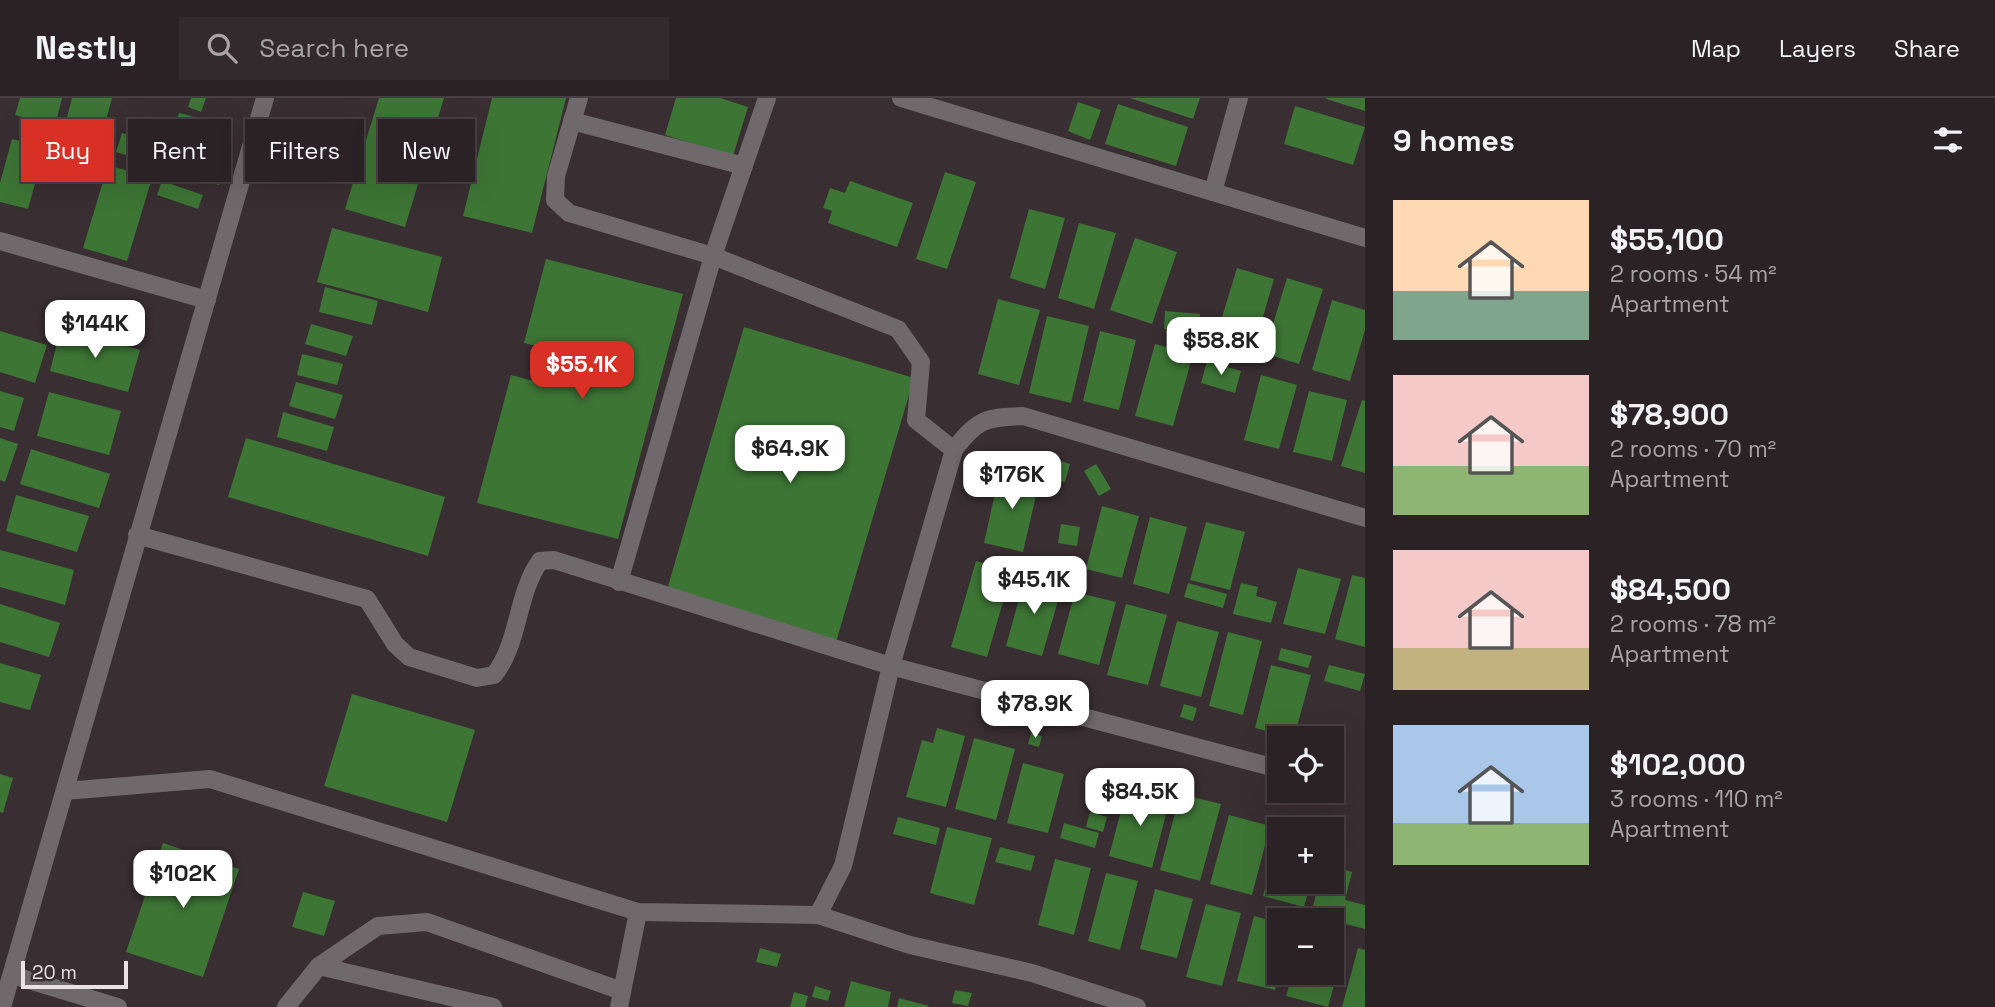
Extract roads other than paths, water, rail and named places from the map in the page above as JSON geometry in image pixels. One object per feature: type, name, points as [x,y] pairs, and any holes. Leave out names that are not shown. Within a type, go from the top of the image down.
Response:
[{"type":"street","points":[[2,1007],[265,98]]},
{"type":"street","points":[[579,98],[555,176],[555,200],[569,213],[713,256],[898,329],[921,362],[916,419],[954,450]]},
{"type":"street","points":[[619,582],[713,256],[767,98]]},
{"type":"street","points":[[901,98],[957,106],[1213,192],[1365,238]]},
{"type":"street","points":[[1213,192],[1239,98]]},
{"type":"street","points":[[572,121],[744,166]]},
{"type":"street","points":[[0,241],[206,300]]},
{"type":"street","points":[[818,915],[844,866],[891,666],[954,450],[970,428],[991,417],[1023,416],[1365,518]]},
{"type":"street","points":[[137,535],[367,599],[395,644],[409,657],[477,678],[494,675],[505,661],[530,574],[540,561],[554,559],[619,582],[891,666],[1267,766]]},
{"type":"street","points":[[65,791],[210,779],[638,912],[818,915],[910,945],[1032,973],[1137,1007]]},
{"type":"street","points":[[286,1007],[319,965],[378,926],[427,922],[620,999],[638,912]]},
{"type":"street","points":[[319,965],[493,1007]]},
{"type":"street","points":[[12,975],[118,1007]]}]
